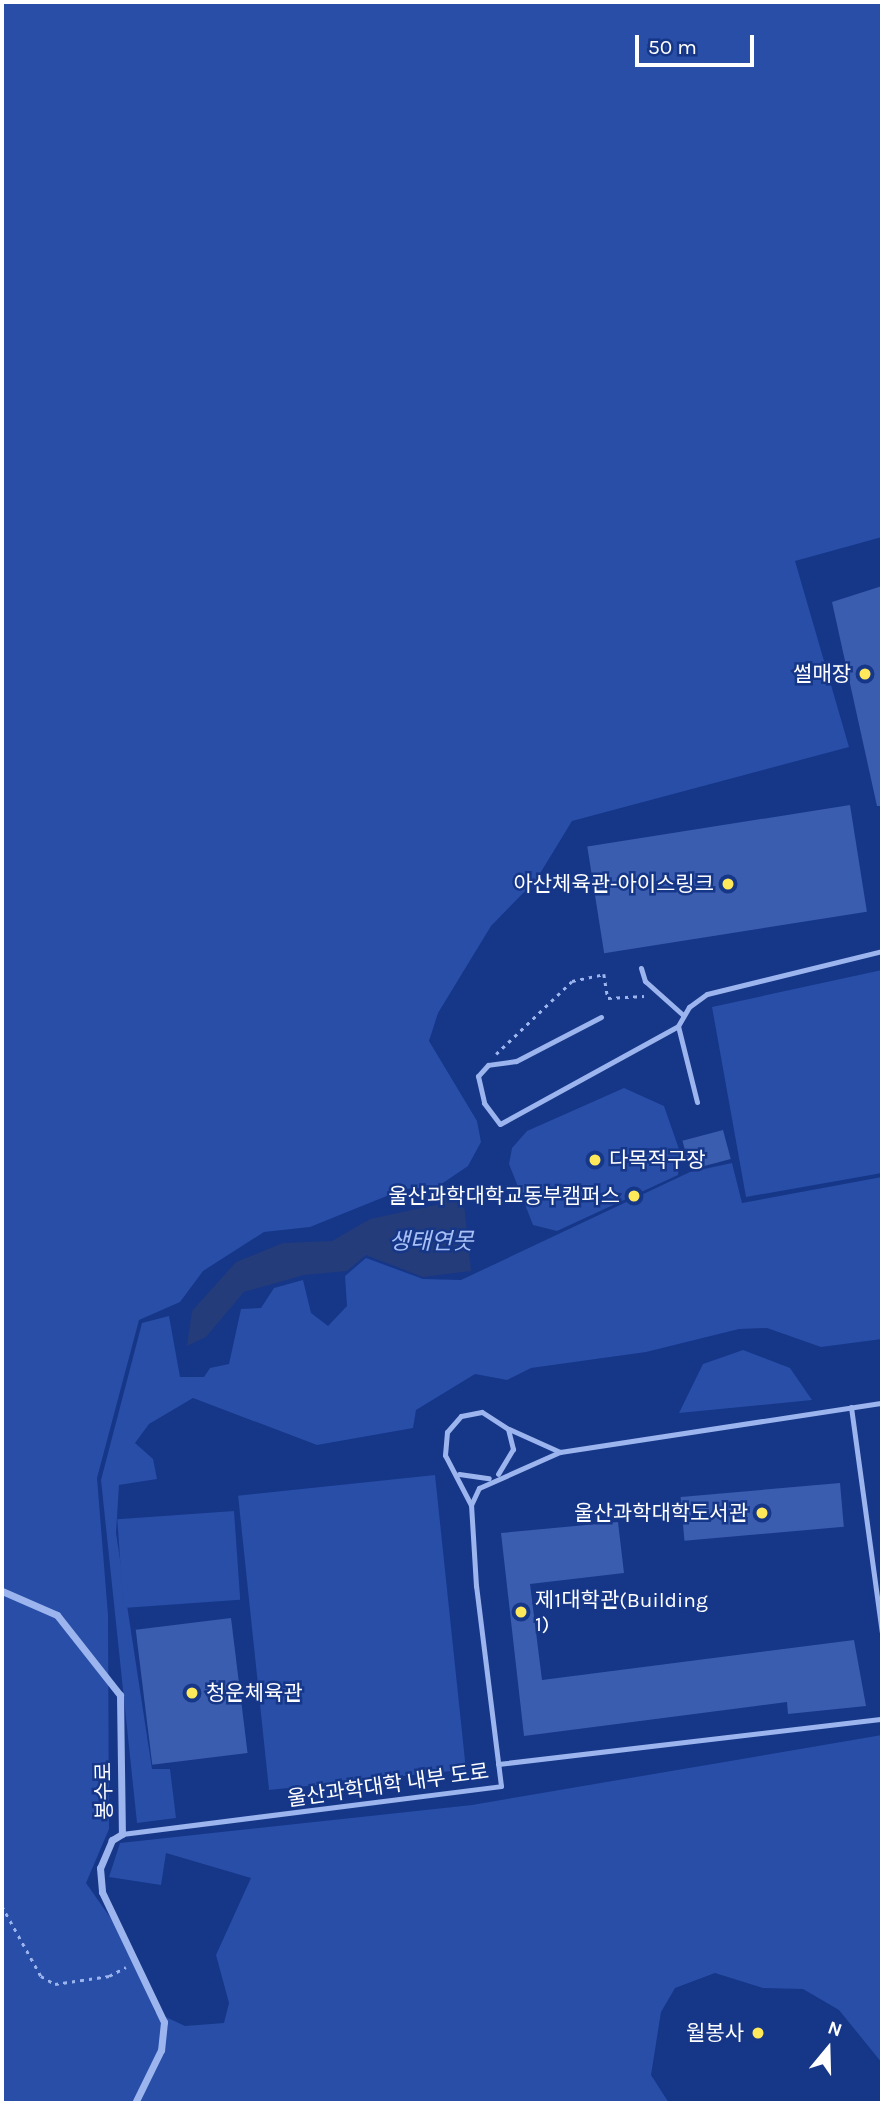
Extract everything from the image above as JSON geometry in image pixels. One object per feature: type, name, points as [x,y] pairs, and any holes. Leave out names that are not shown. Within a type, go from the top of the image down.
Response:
[{"type":"street","name":"봉수로","points":[[2,1591],[57,1615],[120,1695],[122,1834],[111,1840],[100,1868],[102,1892],[142,1969],[164,2022],[161,2050],[135,2103]]},
{"type":"lane","points":[[601,1017],[516,1061],[488,1065],[478,1076],[484,1103],[500,1124],[678,1026],[683,1015],[707,994],[882,951]]},
{"type":"lane","points":[[640,968],[654,991],[683,1015]]},
{"type":"lane","points":[[678,1026],[697,1102]]},
{"type":"lane","points":[[561,1452],[508,1429],[482,1412],[452,1423],[445,1455],[459,1474],[493,1477],[561,1452],[882,1403]]},
{"type":"lane","points":[[851,1407],[882,1632]]},
{"type":"lane","points":[[471,1505],[493,1477],[510,1461],[508,1429]]},
{"type":"lane","name":"울산과학대학 내부 도로","points":[[122,1834],[501,1786],[475,1586],[471,1505],[459,1474]]},
{"type":"lane","points":[[498,1764],[882,1718]]},
{"type":"path","points":[[488,1065],[572,981],[604,974],[608,998],[654,991]]},
{"type":"path","points":[[2,1906],[41,1976],[55,1984],[109,1976],[133,1965],[142,1969]]},
{"type":"shaded area","points":[[2,2],[882,2],[882,537],[795,561],[849,747],[572,821],[536,880],[491,926],[438,1013],[429,1041],[477,1121],[481,1142],[468,1166],[437,1187],[404,1189],[310,1227],[264,1232],[203,1271],[180,1302],[139,1320],[97,1478],[108,1615],[109,1829],[86,1883],[124,1937],[155,2012],[185,2026],[224,2023],[229,2003],[216,1955],[251,1878],[166,1853],[161,1885],[109,1877],[120,1843],[472,1805],[882,1735],[882,2063],[839,2010],[803,1989],[763,1988],[715,1973],[675,1988],[661,2012],[651,2075],[669,2103],[2,2103]]},
{"type":"shaded area","points":[[882,970],[882,1173],[746,1197],[712,1007]]},
{"type":"shaded area","name":"다목적구장","points":[[624,1088],[664,1106],[680,1152],[678,1175],[557,1231],[533,1225],[509,1164],[512,1148],[527,1131]]},
{"type":"shaded area","points":[[732,1163],[742,1203],[882,1177],[882,1339],[821,1347],[767,1328],[739,1329],[646,1352],[531,1368],[507,1380],[475,1374],[416,1410],[413,1428],[317,1445],[193,1398],[149,1424],[135,1443],[153,1459],[157,1479],[119,1485],[116,1533],[152,1769],[170,1769],[176,1818],[137,1823],[101,1480],[142,1323],[169,1316],[180,1377],[204,1377],[210,1368],[229,1364],[241,1309],[261,1308],[274,1288],[303,1280],[311,1313],[328,1326],[347,1306],[345,1276],[366,1258],[423,1279],[461,1280],[690,1172]]},
{"type":"shaded area","points":[[743,1350],[790,1368],[812,1400],[679,1413],[703,1364]]},
{"type":"shaded area","points":[[435,1475],[466,1769],[269,1790],[238,1496]]},
{"type":"shaded area","points":[[234,1511],[240,1600],[123,1608],[117,1519]]},
{"type":"water","name":"생태연못","points":[[454,1189],[463,1194],[471,1271],[423,1277],[366,1255],[347,1271],[304,1275],[244,1292],[206,1337],[187,1346],[192,1311],[236,1262],[283,1243],[332,1241],[370,1219],[440,1204],[443,1193]]},
{"type":"building","name":"썰매장","points":[[882,586],[882,806],[877,806],[832,602]]},
{"type":"building","name":"아산체육관-아이스링크","points":[[850,805],[867,912],[604,953],[587,847]]},
{"type":"building","points":[[723,1130],[731,1159],[690,1170],[682,1141]]},
{"type":"building","name":"울산과학대학도서관","points":[[840,1483],[844,1527],[684,1541],[681,1497]]},
{"type":"building","name":"제1대학관(Building 1)","points":[[618,1522],[624,1573],[530,1584],[542,1680],[854,1640],[866,1706],[788,1714],[787,1702],[524,1736],[501,1533]]},
{"type":"building","name":"청운체육관","points":[[231,1618],[248,1753],[152,1765],[136,1630]]},
{"type":"place","name":"썰매장","points":[[865,674]]},
{"type":"place","name":"아산체육관-아이스링크","points":[[728,884]]},
{"type":"place","name":"다목적구장","points":[[595,1160]]},
{"type":"place","name":"울산과학대학교동부캠퍼스","points":[[634,1196]]},
{"type":"place","name":"울산과학대학도서관","points":[[762,1513]]},
{"type":"place","name":"제1대학관(Building 1)","points":[[521,1612]]},
{"type":"place","name":"청운체육관","points":[[192,1693]]},
{"type":"place","name":"월봉사","points":[[758,2033]]}]
